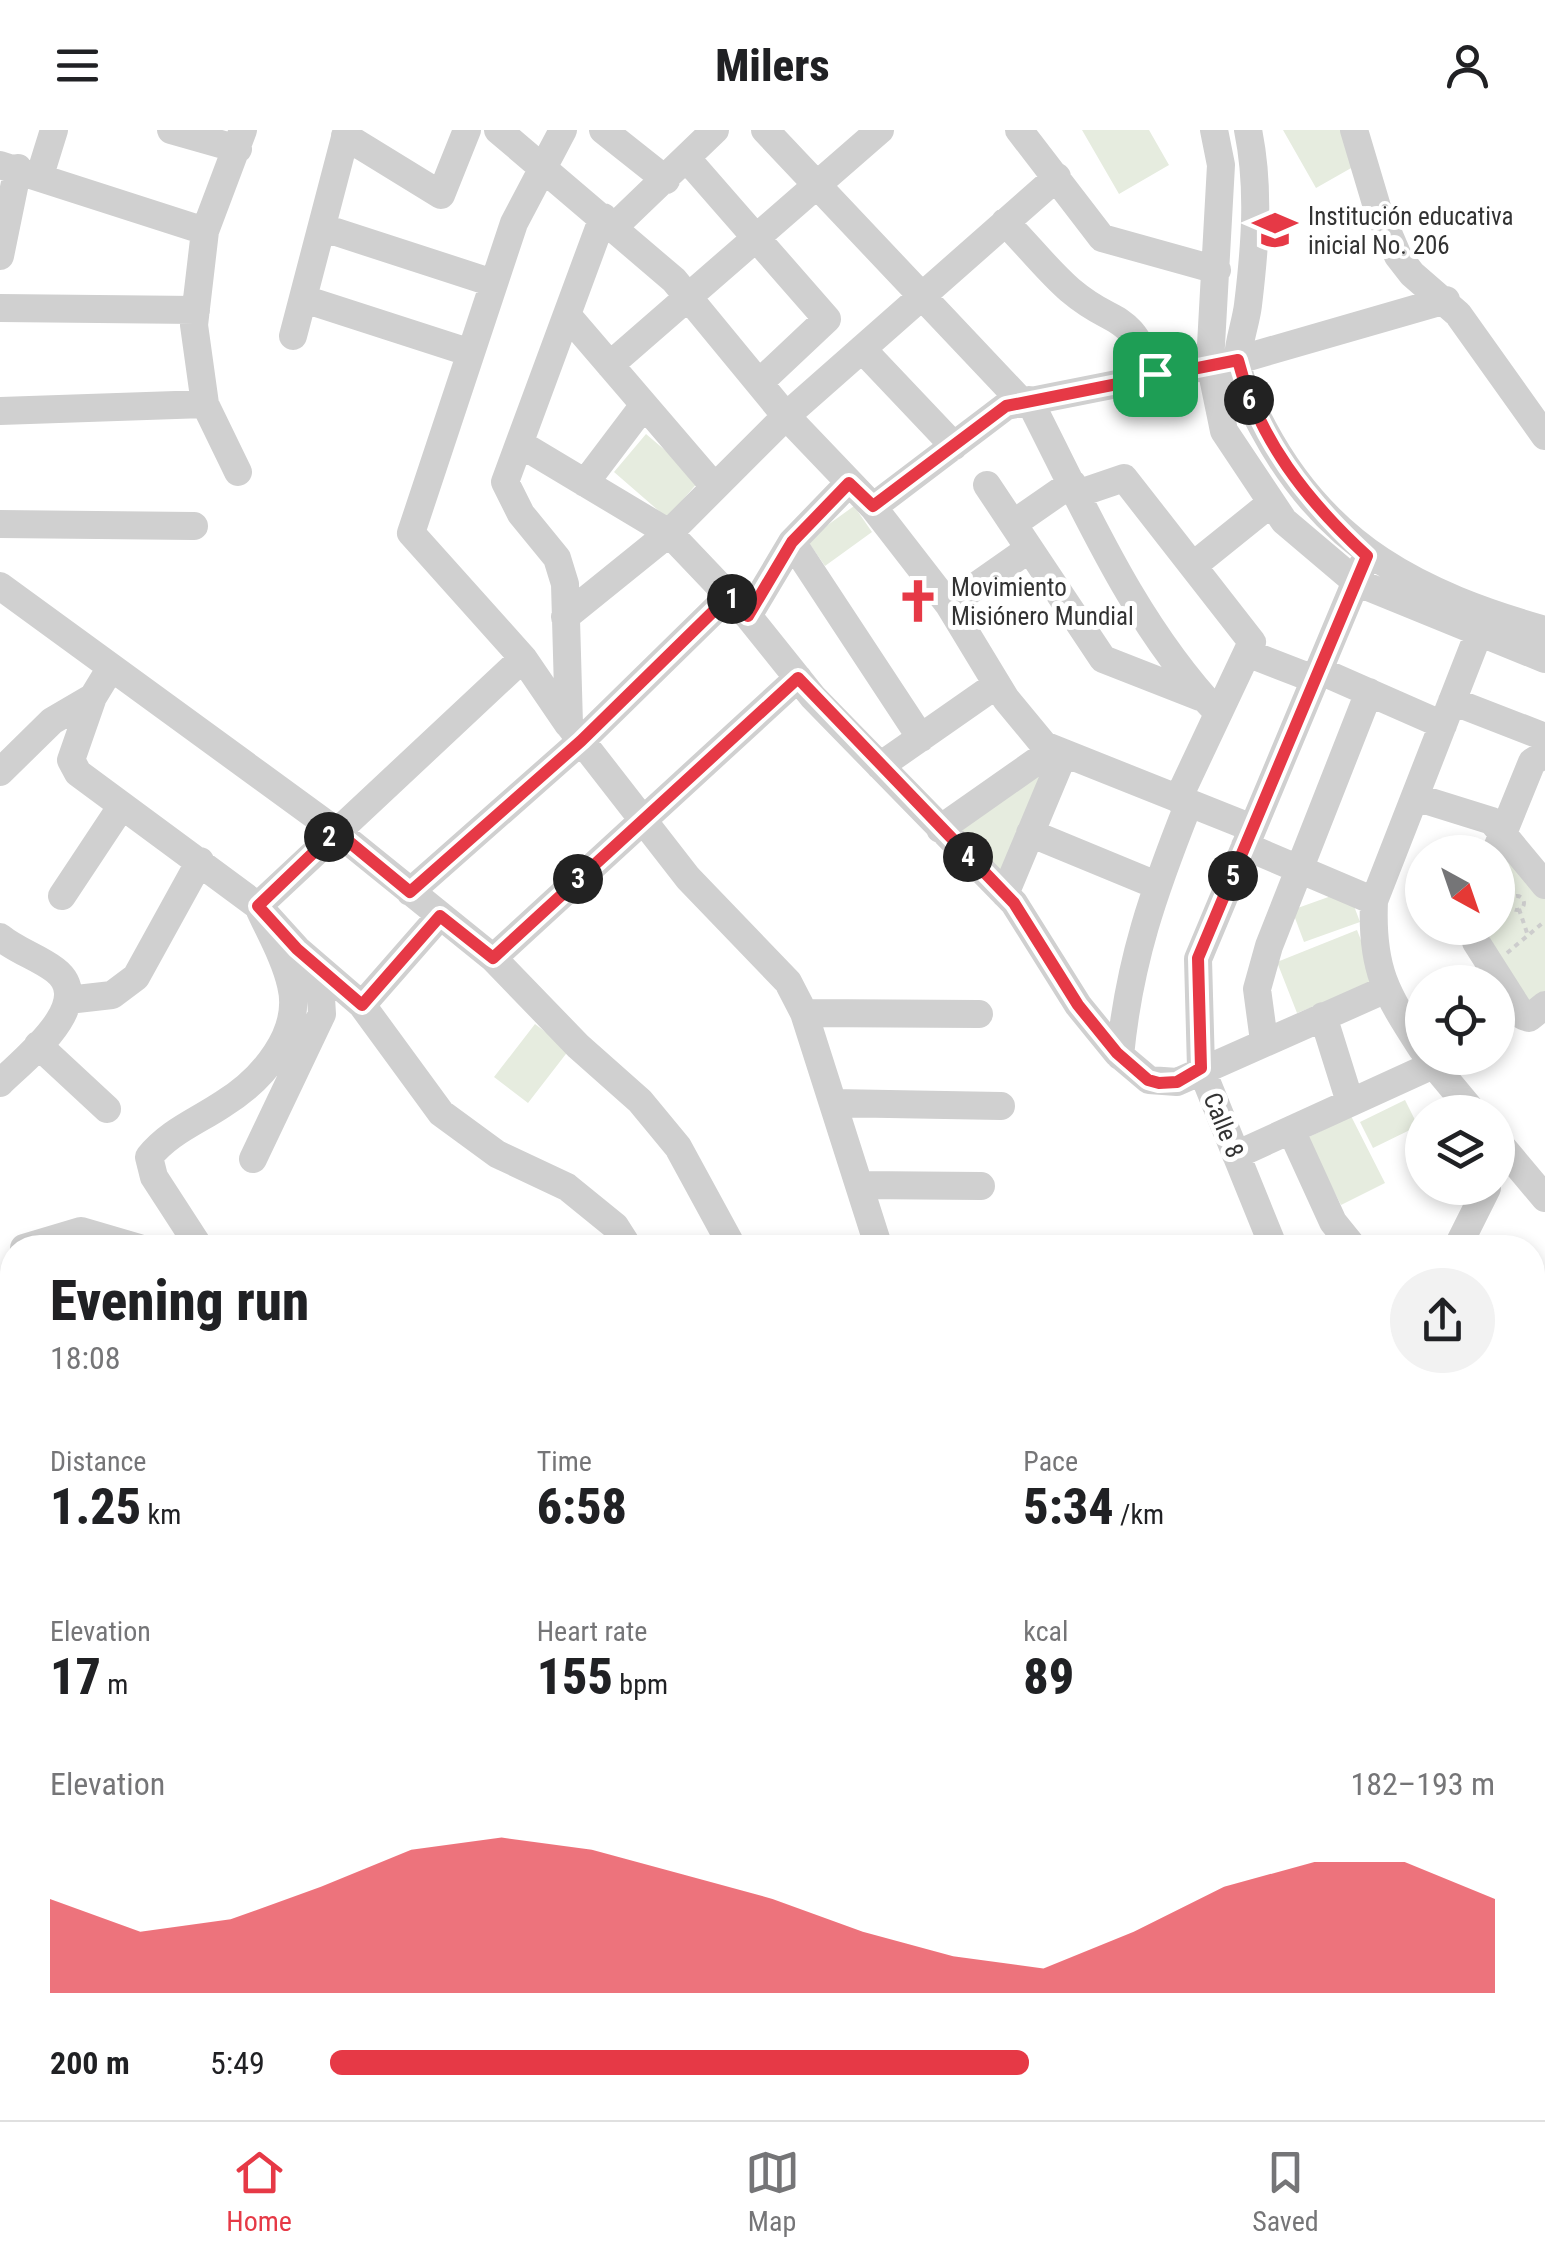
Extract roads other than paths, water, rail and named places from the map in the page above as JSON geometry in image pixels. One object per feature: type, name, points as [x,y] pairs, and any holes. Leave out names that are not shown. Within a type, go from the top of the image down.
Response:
[{"type":"street","points":[[0,256],[19,169],[54,130]]},
{"type":"street","points":[[171,130],[240,139],[205,231],[196,310],[205,404],[238,472]]},
{"type":"street","points":[[293,336],[346,133],[441,195],[467,130]]},
{"type":"street","points":[[498,130],[542,163],[686,294],[786,416],[873,506],[949,606],[996,685],[1044,745],[1184,801],[1300,869],[1374,900]]},
{"type":"street","points":[[563,130],[542,163],[493,283],[411,534],[523,658],[575,733],[688,878],[769,958],[804,1013],[874,1235]]},
{"type":"street","points":[[603,130],[666,180]]},
{"type":"street","points":[[575,733],[565,584],[557,558],[521,514],[505,482],[568,316],[609,222],[666,180],[715,130]]},
{"type":"street","points":[[765,130],[920,298],[1026,401],[1134,604],[1211,706]]},
{"type":"street","points":[[610,365],[686,294],[880,130]]},
{"type":"street","points":[[1214,130],[1221,165],[1217,270],[1224,431],[1284,521],[1356,582],[1478,636],[1545,659]]},
{"type":"street","points":[[1248,130],[1257,213],[1224,362],[1280,459],[1332,524],[1367,556],[1439,591],[1545,630]]},
{"type":"street","points":[[1354,130],[1377,207],[1398,256],[1412,274],[1446,300],[1545,436]]},
{"type":"street","points":[[1023,131],[1102,238],[1217,270]]},
{"type":"street","points":[[688,160],[827,319],[758,382]]},
{"type":"street","points":[[19,169],[205,231]]},
{"type":"street","points":[[565,617],[670,533],[786,416],[1058,177]]},
{"type":"street","points":[[1006,222],[1072,292],[1123,319],[1139,337],[1155,374]]},
{"type":"street","points":[[324,228],[493,283]]},
{"type":"street","points":[[304,299],[468,352]]},
{"type":"street","points":[[873,506],[1006,406],[1224,362],[1446,300]]},
{"type":"street","points":[[0,308],[196,310]]},
{"type":"street","points":[[568,316],[713,486]]},
{"type":"street","points":[[862,349],[954,446]]},
{"type":"street","points":[[0,412],[205,404]]},
{"type":"street","points":[[585,483],[644,404]]},
{"type":"street","points":[[522,445],[670,533],[739,606],[798,678],[1004,894],[1078,1005],[1120,1056],[1148,1080],[1177,1082],[1201,1068],[1384,990]]},
{"type":"street","points":[[1013,524],[1074,488],[1124,478],[1244,626],[1252,642],[1211,706],[1127,982],[1120,1056]]},
{"type":"street","points":[[410,892],[575,733],[739,606],[792,542],[849,483]]},
{"type":"street","points":[[987,485],[1102,659],[1211,706]]},
{"type":"street","points":[[1194,565],[1271,503]]},
{"type":"street","points":[[0,524],[194,526]]},
{"type":"street","points":[[792,542],[920,738]]},
{"type":"street","points":[[949,606],[1030,550]]},
{"type":"street","name":"Calle 8","points":[[1269,1235],[1201,1068],[1198,958],[1367,556]]},
{"type":"street","points":[[0,586],[110,669],[140,684],[336,831],[493,958],[578,1046],[640,1101],[678,1147],[726,1235]]},
{"type":"street","points":[[1405,1022],[1384,990],[1372,939],[1374,900],[1478,636]]},
{"type":"street","points":[[1247,652],[1369,692],[1545,738]]},
{"type":"street","points":[[258,906],[523,658]]},
{"type":"street","points":[[110,669],[93,697],[71,760],[78,773],[258,906],[297,949],[362,1005],[441,1113],[497,1154],[567,1187],[622,1235]]},
{"type":"street","points":[[493,958],[798,678]]},
{"type":"street","points":[[880,766],[996,685]]},
{"type":"street","points":[[1264,1041],[1257,989],[1269,946],[1369,692]]},
{"type":"street","points":[[0,772],[52,721],[93,697]]},
{"type":"street","points":[[940,829],[1059,751]]},
{"type":"street","points":[[1004,894],[1059,751]]},
{"type":"street","points":[[1503,835],[1532,762],[1545,754]]},
{"type":"street","points":[[1415,797],[1492,821],[1496,835]]},
{"type":"street","points":[[62,896],[121,807]]},
{"type":"street","points":[[1030,833],[1156,885]]},
{"type":"street","points":[[1515,859],[1545,886]]},
{"type":"street","points":[[68,1000],[112,996],[136,977],[200,861]]},
{"type":"street","points":[[191,1235],[154,1178],[148,1157],[164,1138],[227,1102],[269,1066],[288,1032],[292,987],[258,906]]},
{"type":"street","points":[[362,1005],[440,916]]},
{"type":"street","points":[[0,938],[53,968],[65,980],[68,1000],[62,1020],[0,1083]]},
{"type":"street","points":[[1481,945],[1493,972],[1524,1016],[1530,1018],[1545,1006]]},
{"type":"street","points":[[253,1158],[322,1014],[321,998],[297,949]]},
{"type":"street","points":[[804,1013],[979,1014]]},
{"type":"street","points":[[1323,1016],[1350,1102]]},
{"type":"street","points":[[38,1045],[108,1110]]},
{"type":"street","points":[[1236,1154],[1350,1102],[1405,1070]]},
{"type":"street","points":[[1443,1075],[1459,1095]]},
{"type":"street","points":[[833,1103],[1001,1106]]},
{"type":"street","points":[[1291,1130],[1333,1222],[1344,1235]]},
{"type":"street","points":[[1515,1162],[1545,1177]]},
{"type":"street","points":[[1515,1167],[1545,1198]]},
{"type":"street","points":[[859,1185],[981,1186]]},
{"type":"street","points":[[1464,1235],[1480,1205]]},
{"type":"street","points":[[68,1235],[81,1231],[95,1235]]},
{"type":"place","name":"Institución educativa inicial No. 206","points":[[1275,230]]},
{"type":"place","name":"Movimiento Misiónero Mundial","points":[[918,601]]}]
